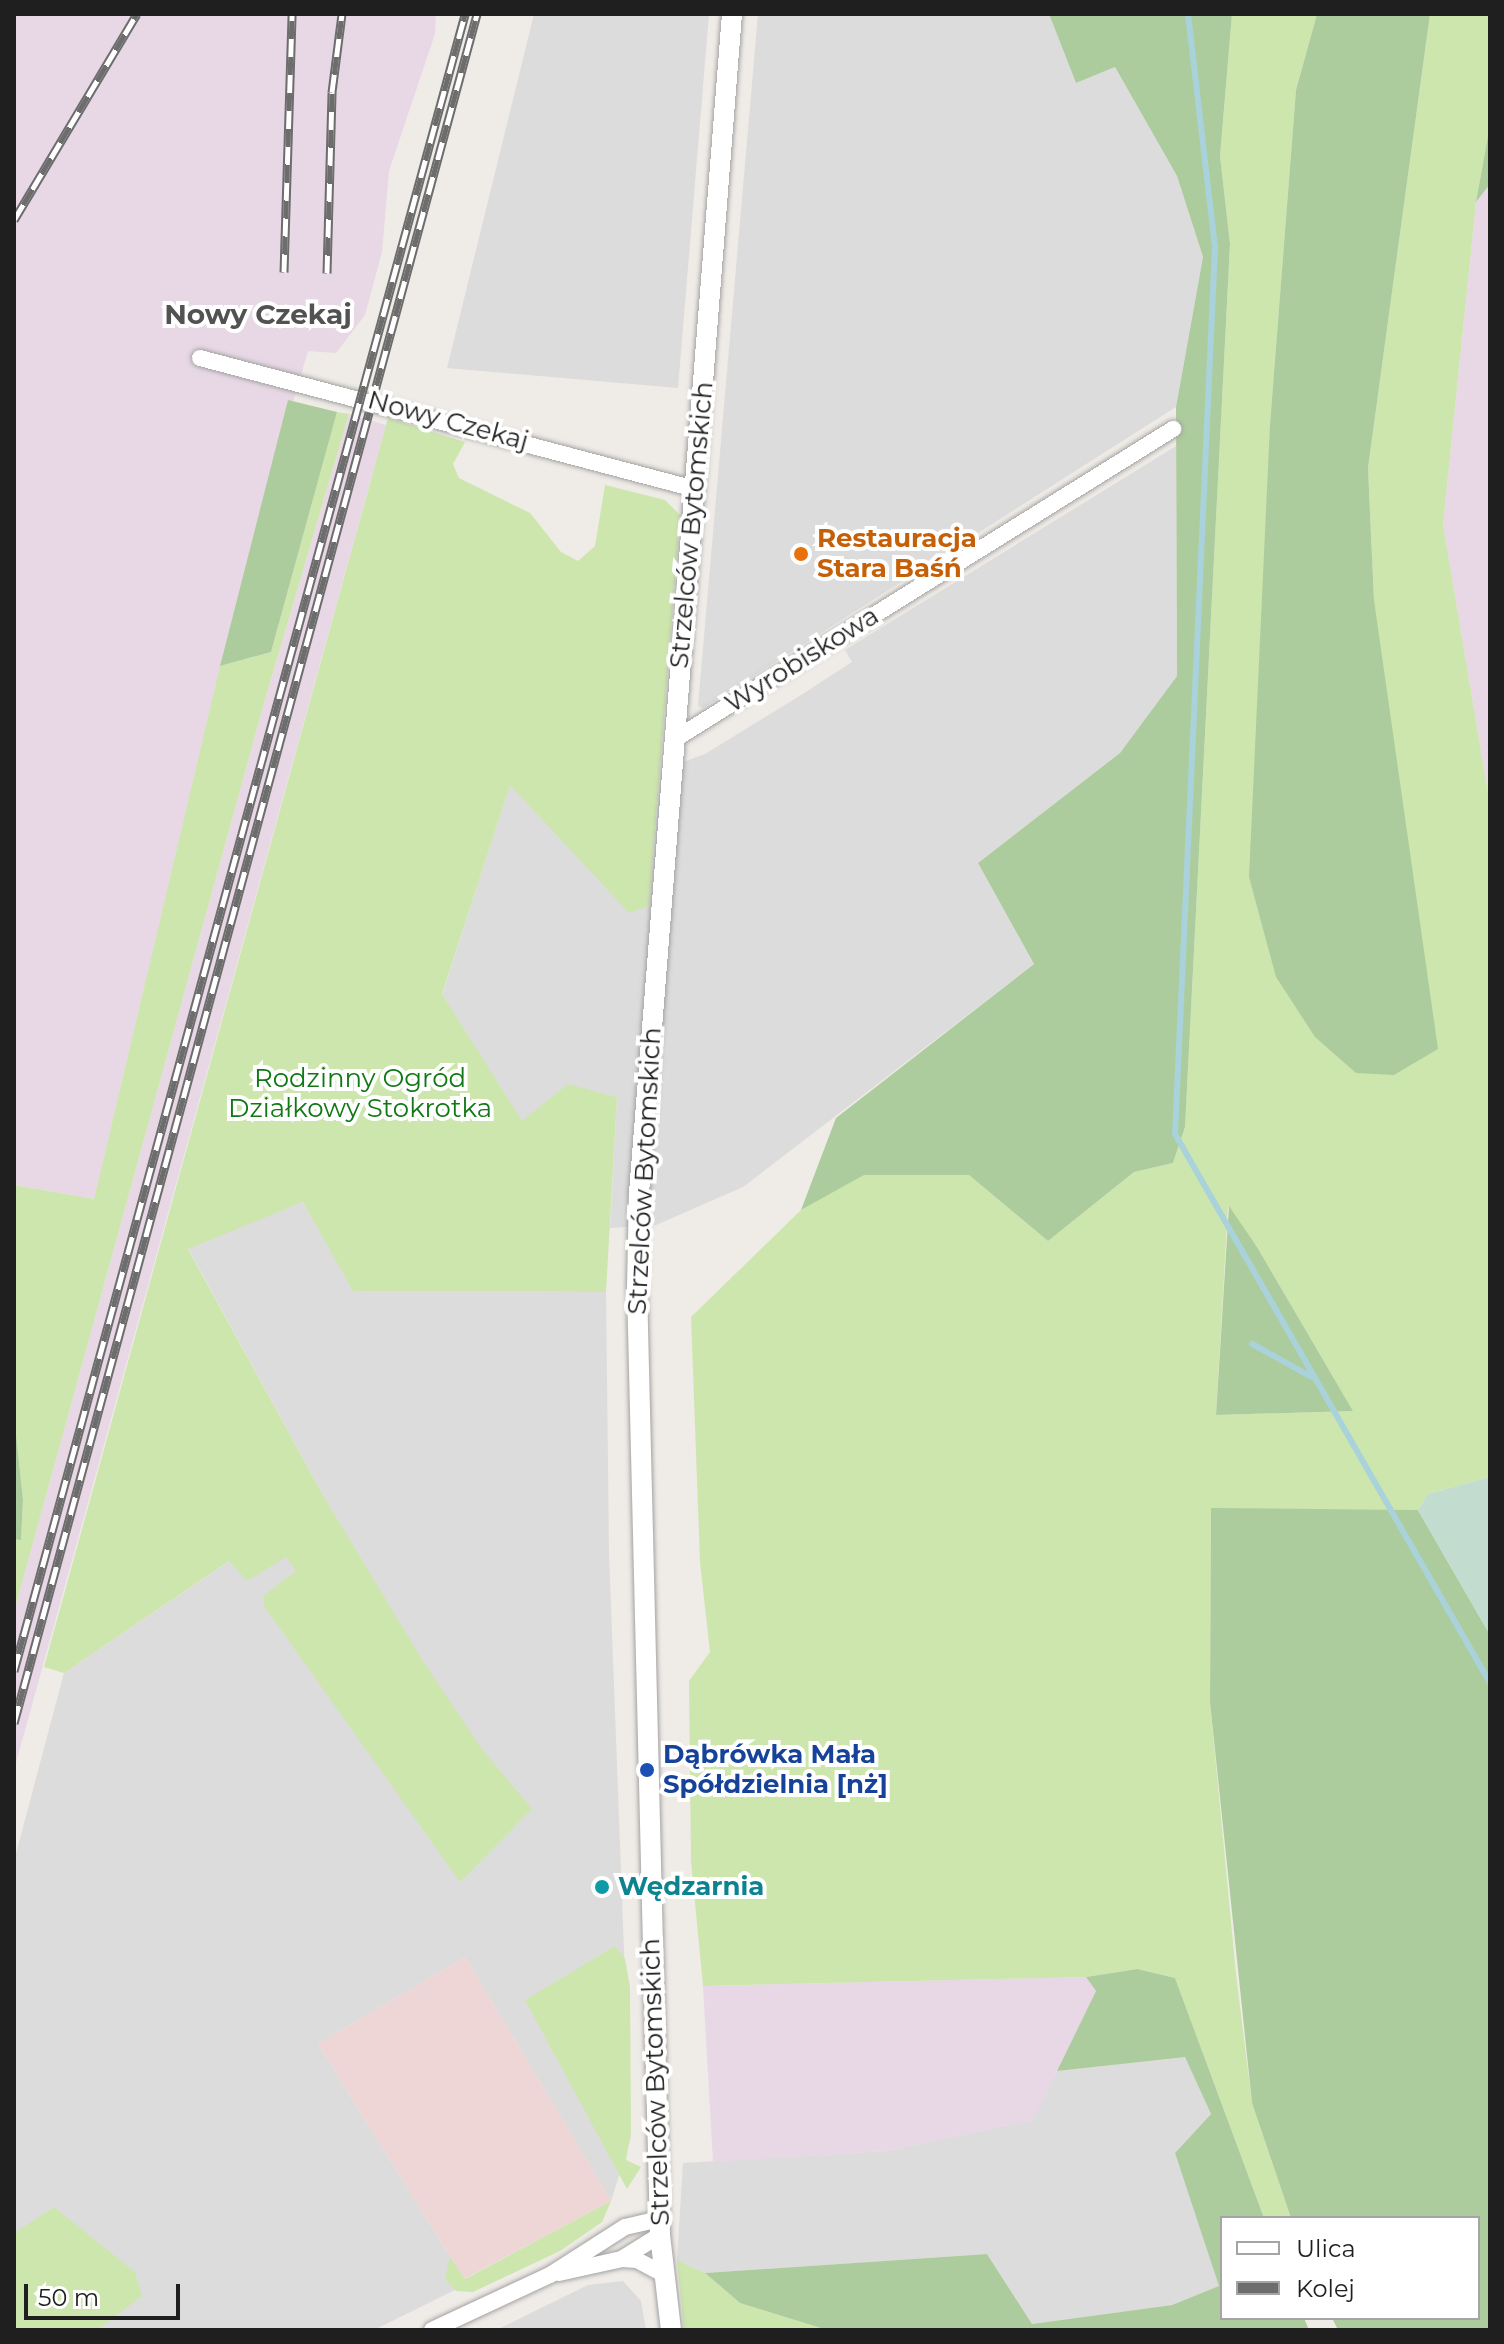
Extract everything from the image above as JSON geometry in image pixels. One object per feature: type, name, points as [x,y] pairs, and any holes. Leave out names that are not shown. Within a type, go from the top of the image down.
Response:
[{"type":"street","name":"Strzelców Bytomskich","points":[[671,2330],[660,2227],[637,1288],[639,1193],[732,14]]},
{"type":"street","name":"Nowy Czekaj","points":[[200,358],[695,489]]},
{"type":"street","name":"Wyrobiskowa","points":[[675,739],[1173,429]]},
{"type":"street","points":[[432,2330],[550,2275],[625,2227],[660,2227]]},
{"type":"street","points":[[622,2259],[660,2227]]},
{"type":"street","points":[[550,2275],[622,2259],[637,2260],[663,2274]]},
{"type":"shaded area","points":[[14,14],[436,14],[435,34],[389,171],[382,252],[365,315],[336,353],[308,351],[293,402],[289,401],[224,650],[94,1199],[14,1185]]},
{"type":"shaded area","points":[[534,14],[709,14],[678,388],[447,368]]},
{"type":"shaded area","points":[[758,14],[1049,14],[1076,83],[1115,67],[1177,176],[1203,257],[1176,407],[703,708],[698,706]]},
{"type":"shaded area","points":[[1490,184],[1490,804],[1443,525],[1476,202]]},
{"type":"shaded area","points":[[349,414],[386,425],[14,1770],[14,1612],[264,703]]},
{"type":"shaded area","points":[[1176,446],[1177,676],[1120,753],[978,863],[1034,964],[743,1187],[656,1225],[610,1228],[617,1097],[568,1085],[522,1122],[442,995],[510,784],[629,912],[649,906],[661,770],[705,754],[798,697],[852,662],[845,650]]},
{"type":"shaded area","points":[[303,1202],[354,1291],[606,1292],[609,1552],[631,2137],[611,2201],[465,1957],[318,2044],[467,2284],[374,2330],[14,2330],[14,1861],[64,1673],[324,1497],[188,1248]]},
{"type":"shaded area","points":[[465,1957],[611,2201],[464,2279],[318,2044]]},
{"type":"shaded area","points":[[1086,1977],[1096,1991],[1033,2120],[885,2151],[713,2162],[703,1986]]},
{"type":"shaded area","points":[[1185,2056],[1211,2114],[1175,2153],[1220,2286],[1172,2305],[1032,2324],[987,2254],[705,2273],[677,2260],[683,2163],[885,2151],[1032,2120],[1057,2071]]},
{"type":"shaded area","points":[[623,2281],[641,2301],[646,2330],[496,2330],[588,2285]]},
{"type":"green space","points":[[1049,14],[1232,14],[1220,156],[1230,244],[1185,1127],[1173,1163],[1134,1172],[1048,1241],[969,1175],[864,1175],[801,1210],[836,1118],[1034,964],[978,863],[1120,753],[1177,676],[1176,407],[1203,257],[1177,176],[1115,67],[1076,83]]},
{"type":"green space","points":[[1232,14],[1317,14],[1296,90],[1270,424],[1374,599],[1368,468],[1430,14],[1490,14],[1490,125],[1476,202],[1443,525],[1490,804],[1490,1477],[1428,1494],[1418,1510],[1211,1509],[1210,1702],[1236,1974],[1252,2103],[1290,2216],[1263,2216],[1175,1978],[1136,1969],[1086,1977],[703,1986],[691,1861],[689,1681],[710,1652],[700,1562],[691,1317],[801,1210],[863,1175],[969,1175],[1048,1241],[1134,1172],[1173,1163],[1185,1127],[1230,244],[1220,156]],"holes":[[[1228,1207],[1257,1247],[1353,1411],[1216,1415]]]},
{"type":"green space","points":[[1317,14],[1430,14],[1368,468],[1374,600],[1438,1049],[1394,1075],[1356,1073],[1315,1037],[1276,977],[1249,877],[1270,424],[1296,90]]},
{"type":"green space","points":[[1490,125],[1490,184],[1476,202]]},
{"type":"green space","points":[[288,400],[337,412],[271,652],[220,666]]},
{"type":"green space","points":[[337,412],[349,414],[264,703],[14,1612],[14,1539],[21,1539],[23,1500],[14,1415],[14,1185],[94,1199],[220,666],[271,652]]},
{"type":"green space","name":"Rodzinny Ogród Działkowy Stokrotka","points":[[388,418],[465,442],[453,464],[459,478],[530,513],[561,552],[578,561],[595,546],[605,485],[665,500],[680,515],[649,906],[629,913],[510,785],[442,994],[522,1121],[568,1084],[617,1097],[606,1292],[353,1291],[303,1202],[188,1249],[324,1497],[423,1661],[482,1749],[532,1809],[460,1882],[264,1606],[264,1595],[296,1571],[286,1557],[247,1581],[229,1561],[64,1673],[44,1667]]},
{"type":"green space","points":[[1229,1206],[1257,1247],[1353,1411],[1216,1415]]},
{"type":"green space","points":[[14,1415],[23,1500],[21,1540],[14,1539]]},
{"type":"green space","points":[[1490,1477],[1490,1635],[1418,1510],[1428,1494]]},
{"type":"green space","points":[[1211,1508],[1418,1510],[1490,1635],[1490,2330],[1338,2330],[1333,2320],[1480,2320],[1480,2216],[1290,2216],[1252,2103],[1210,1702]]},
{"type":"green space","points":[[615,1946],[625,1959],[630,1987],[631,2131],[626,2160],[641,2167],[627,2189],[525,2000]]},
{"type":"green space","points":[[1137,1969],[1175,1978],[1263,2216],[1220,2216],[1220,2320],[1305,2320],[1309,2330],[827,2330],[740,2303],[705,2273],[987,2254],[1032,2324],[1172,2305],[1219,2286],[1175,2153],[1211,2114],[1185,2057],[1057,2071],[1096,1991],[1086,1977]]},
{"type":"green space","points":[[611,2201],[602,2222],[560,2251],[473,2292],[456,2291],[445,2279],[450,2257],[465,2279]]},
{"type":"green space","points":[[54,2207],[135,2272],[142,2296],[97,2330],[14,2330],[14,2233]]},
{"type":"green space","points":[[677,2260],[705,2273],[740,2303],[827,2330],[684,2330]]},
{"type":"waterway","points":[[1188,14],[1215,247],[1175,1134],[1490,1683]]},
{"type":"waterway","points":[[1252,1344],[1312,1377]]},
{"type":"railway","points":[[14,220],[137,14]]},
{"type":"railway","points":[[284,272],[292,14]]},
{"type":"railway","points":[[327,273],[332,92],[342,14]]},
{"type":"railway","points":[[14,1671],[465,14]]},
{"type":"railway","points":[[14,1723],[477,14]]},
{"type":"place","name":"Restauracja Stara Baśń","points":[[801,554]]},
{"type":"place","name":"Dąbrówka Mała Spółdzielnia [nż]","points":[[647,1770]]},
{"type":"place","name":"Wędzarnia","points":[[602,1887]]},
{"type":"district","name":"Nowy Czekaj","points":[[258,314]]}]
